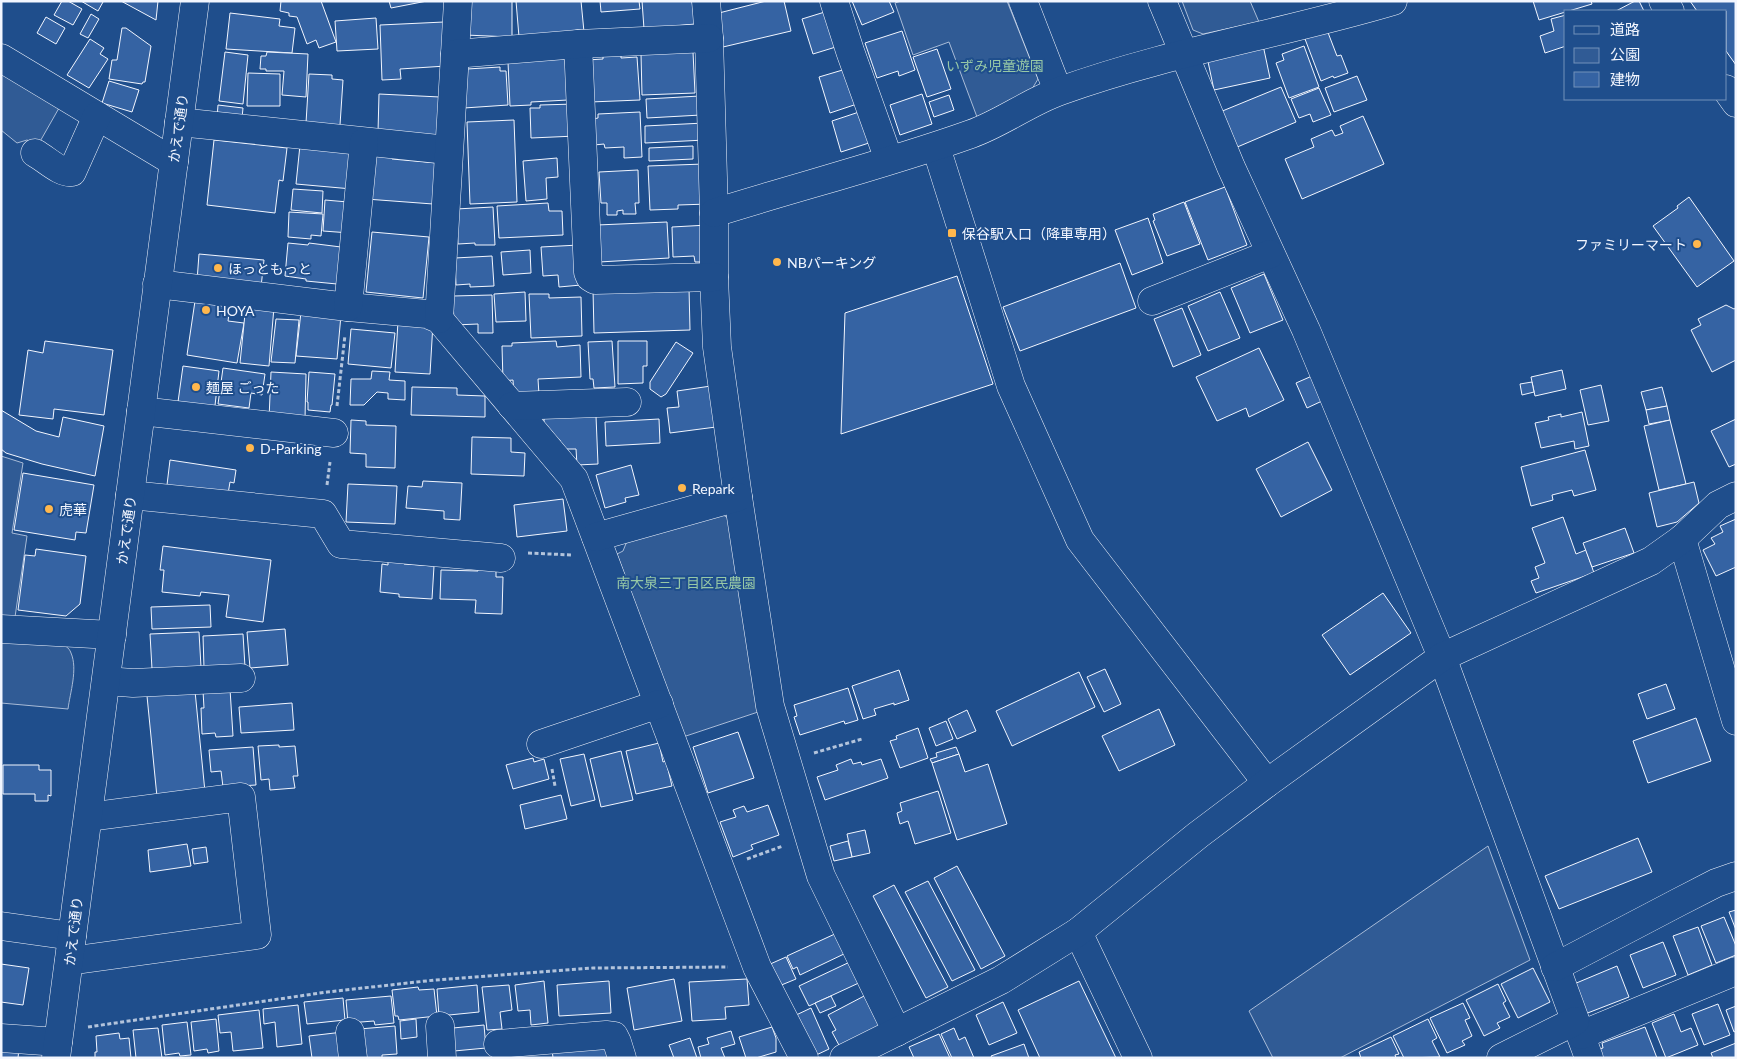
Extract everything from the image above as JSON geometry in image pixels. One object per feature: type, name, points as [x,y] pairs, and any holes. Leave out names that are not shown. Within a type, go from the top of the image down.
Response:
[{"type":"street","name":"かえで通り","points":[[58,1043],[195,1]]},
{"type":"street","points":[[438,318],[458,1]]},
{"type":"street","points":[[706,1],[720,211],[714,277],[717,347],[770,706],[821,876],[897,1032]]},
{"type":"street","points":[[834,1],[889,160]]},
{"type":"street","points":[[1023,1],[1058,91]]},
{"type":"street","points":[[1162,1],[1182,53],[1270,254],[1306,330],[1442,657],[1582,1038]]},
{"type":"street","points":[[720,211],[936,147],[978,131],[1058,91],[1182,53],[1348,14],[1393,1]]},
{"type":"street","points":[[455,54],[578,44],[709,38]]},
{"type":"street","points":[[578,44],[588,272],[590,277],[595,280],[714,277]]},
{"type":"street","points":[[1,58],[174,162]]},
{"type":"street","points":[[35,153],[48,160],[63,172],[72,172],[97,116]]},
{"type":"street","points":[[179,122],[448,150]]},
{"type":"street","points":[[348,307],[364,142]]},
{"type":"street","points":[[936,147],[1011,386],[1080,540],[1267,783]]},
{"type":"street","points":[[1152,301],[1270,254]]},
{"type":"street","points":[[158,284],[348,307],[427,314],[438,318],[574,479],[757,967],[804,1058]]},
{"type":"street","points":[[512,406],[627,402]]},
{"type":"street","points":[[141,411],[334,433]]},
{"type":"street","points":[[130,495],[323,514],[341,544],[501,558]]},
{"type":"street","points":[[844,1058],[1001,980],[1078,932],[1198,835],[1442,657],[1651,561],[1682,539],[1718,505],[1736,496]]},
{"type":"street","points":[[600,546],[738,498]]},
{"type":"street","points":[[1682,539],[1726,649],[1736,721]]},
{"type":"street","points":[[1,629],[112,635]]},
{"type":"street","points":[[106,681],[133,683],[241,678]]},
{"type":"street","points":[[541,744],[659,704]]},
{"type":"street","points":[[1,926],[71,948],[257,935],[241,797],[88,817]]},
{"type":"street","points":[[1555,967],[1716,883],[1736,876]]},
{"type":"street","points":[[1078,932],[1138,1058]]},
{"type":"street","points":[[1501,1058],[1582,1038],[1736,971]]},
{"type":"street","points":[[440,1026],[442,1058]]},
{"type":"street","points":[[498,1044],[606,1034],[614,1036],[622,1058]]},
{"type":"street","points":[[1,1038],[58,1043]]},
{"type":"path","points":[[501,558],[511,553],[600,546]]},
{"type":"path","points":[[787,761],[862,738]]},
{"type":"path","points":[[720,869],[809,836]]},
{"type":"path","points":[[58,1043],[327,992],[435,980],[593,968],[757,967]]},
{"type":"green space","name":"いずみ児童遊園","points":[[901,1],[1007,1],[1038,79],[1032,89],[977,117],[949,42],[913,55],[895,3]]},
{"type":"green space","points":[[1182,1],[1250,1],[1259,22],[1203,34],[1193,30]]},
{"type":"green space","points":[[1,65],[63,101],[38,145],[27,140],[17,143],[1,130]]},
{"type":"green space","points":[[1,456],[23,463],[12,533],[27,536],[15,617],[1,616]]},
{"type":"green space","name":"南大泉三丁目区民農園","points":[[720,513],[733,521],[764,710],[683,737],[617,554],[623,551],[627,541]]},
{"type":"green space","points":[[1,640],[59,643],[68,648],[74,666],[68,709],[1,703]]},
{"type":"green space","points":[[1488,846],[1530,960],[1340,1058],[1273,1058],[1249,1011]]},
{"type":"building","points":[[62,1],[68,1],[82,9],[73,25],[54,15]]},
{"type":"building","points":[[81,1],[102,1],[103,2],[98,11]]},
{"type":"building","points":[[121,1],[158,1],[156,20]]},
{"type":"building","points":[[281,1],[321,1],[336,42],[319,48],[316,40],[307,44],[297,17],[289,16],[289,13],[280,11]]},
{"type":"building","points":[[389,1],[427,1],[391,8]]},
{"type":"building","points":[[467,1],[512,1],[512,37],[465,35]]},
{"type":"building","points":[[516,1],[581,1],[584,32],[519,37]]},
{"type":"building","points":[[600,1],[639,1],[640,9],[601,12]]},
{"type":"building","points":[[642,1],[692,1],[695,24],[644,29]]},
{"type":"building","points":[[766,1],[784,1],[791,31],[723,47],[715,14]]},
{"type":"building","points":[[852,1],[889,1],[894,12],[862,25]]},
{"type":"building","points":[[1533,1],[1591,1],[1592,4],[1572,10],[1564,10],[1564,12],[1539,20]]},
{"type":"building","points":[[1635,1],[1639,1],[1644,10],[1618,10]]},
{"type":"building","points":[[1690,1],[1736,1],[1736,65],[1727,52],[1727,10],[1696,10]]},
{"type":"building","points":[[828,11],[839,46],[813,54],[802,19]]},
{"type":"building","points":[[230,13],[280,19],[279,26],[295,28],[292,53],[226,49]]},
{"type":"building","points":[[91,14],[99,19],[88,38],[80,34]]},
{"type":"building","points":[[1564,16],[1564,47],[1545,53],[1540,36],[1554,31],[1551,19]]},
{"type":"building","points":[[46,17],[65,28],[56,44],[37,33]]},
{"type":"building","points":[[376,18],[378,49],[337,51],[335,21]]},
{"type":"building","points":[[444,22],[446,66],[400,69],[401,79],[382,80],[380,25]]},
{"type":"building","points":[[122,28],[126,28],[151,46],[145,82],[142,84],[109,79],[112,60],[117,60]]},
{"type":"building","points":[[1327,30],[1337,56],[1341,55],[1348,73],[1321,81],[1305,39]]},
{"type":"building","points":[[902,31],[915,70],[899,76],[898,71],[877,78],[865,43]]},
{"type":"building","points":[[90,39],[104,48],[100,54],[108,59],[89,88],[67,75]]},
{"type":"building","points":[[1263,45],[1270,78],[1214,90],[1207,57]]},
{"type":"building","points":[[1304,46],[1319,87],[1289,98],[1276,63],[1284,60],[1282,54]]},
{"type":"building","points":[[937,49],[951,89],[927,97],[913,57]]},
{"type":"building","points":[[225,52],[248,55],[243,104],[219,101]]},
{"type":"building","points":[[267,52],[308,54],[306,97],[282,95],[284,71],[260,69],[261,56],[266,56]]},
{"type":"building","points":[[693,52],[695,93],[642,95],[641,54]]},
{"type":"building","points":[[603,55],[621,55],[621,58],[637,57],[640,100],[590,102],[587,60],[603,59]]},
{"type":"building","points":[[565,59],[568,100],[531,102],[531,105],[510,106],[508,62]]},
{"type":"building","points":[[500,67],[500,71],[506,71],[508,105],[464,108],[467,69]]},
{"type":"building","points":[[846,69],[857,104],[830,113],[819,77]]},
{"type":"building","points":[[248,73],[280,74],[280,106],[247,106]]},
{"type":"building","points":[[309,74],[332,75],[332,79],[343,80],[340,125],[306,123]]},
{"type":"building","points":[[1357,76],[1367,100],[1334,112],[1325,88]]},
{"type":"building","points":[[109,81],[139,90],[132,112],[102,103]]},
{"type":"building","points":[[1281,87],[1296,122],[1235,148],[1220,112]]},
{"type":"building","points":[[1319,88],[1331,115],[1313,122],[1310,114],[1299,118],[1291,99]]},
{"type":"building","points":[[379,94],[440,97],[438,135],[378,132]]},
{"type":"building","points":[[922,94],[932,124],[900,135],[890,105]]},
{"type":"building","points":[[949,95],[954,110],[934,117],[929,102]]},
{"type":"building","points":[[700,96],[701,115],[647,118],[646,99]]},
{"type":"building","points":[[575,104],[576,136],[531,138],[530,108],[540,108],[540,105]]},
{"type":"building","points":[[218,105],[243,108],[242,118],[217,118]]},
{"type":"building","points":[[862,111],[872,142],[841,152],[832,121]]},
{"type":"building","points":[[640,112],[642,157],[624,158],[624,147],[605,148],[604,144],[594,145],[593,119],[598,118],[598,114]]},
{"type":"building","points":[[1363,116],[1384,164],[1302,199],[1285,159],[1314,147],[1311,139],[1332,130],[1335,136],[1343,133],[1340,126]]},
{"type":"building","points":[[514,120],[517,202],[470,204],[467,122]]},
{"type":"building","points":[[704,123],[705,140],[645,143],[645,126]]},
{"type":"building","points":[[214,140],[287,148],[283,181],[279,180],[275,213],[207,205]]},
{"type":"building","points":[[300,145],[357,150],[352,189],[296,184]]},
{"type":"building","points":[[693,146],[693,159],[649,161],[649,148]]},
{"type":"building","points":[[369,152],[392,153],[392,159],[436,163],[433,204],[366,199]]},
{"type":"building","points":[[557,158],[558,177],[546,178],[547,199],[526,201],[523,161]]},
{"type":"building","points":[[704,164],[709,204],[678,205],[678,209],[650,210],[648,166]]},
{"type":"building","points":[[638,170],[639,203],[635,203],[636,214],[623,214],[623,210],[617,211],[617,215],[607,215],[607,203],[601,203],[599,172]]},
{"type":"building","points":[[1225,187],[1247,245],[1208,260],[1185,202]]},
{"type":"building","points":[[293,189],[323,191],[322,213],[291,210]]},
{"type":"building","points":[[1689,197],[1734,261],[1697,287],[1653,226],[1678,208],[1677,206]]},
{"type":"building","points":[[325,200],[348,202],[350,233],[323,231]]},
{"type":"building","points":[[1184,202],[1200,244],[1167,256],[1153,221],[1155,220],[1153,214]]},
{"type":"building","points":[[548,203],[549,211],[562,211],[563,235],[499,238],[497,206]]},
{"type":"building","points":[[493,207],[495,245],[458,244],[456,209]]},
{"type":"building","points":[[289,212],[323,214],[321,236],[311,235],[311,239],[288,237]]},
{"type":"building","points":[[1148,218],[1163,263],[1132,275],[1115,230]]},
{"type":"building","points":[[667,222],[669,258],[599,262],[597,225]]},
{"type":"building","points":[[708,225],[710,262],[695,262],[694,256],[673,257],[672,227]]},
{"type":"building","points":[[372,232],[429,237],[423,298],[366,292]]},
{"type":"building","points":[[288,243],[308,245],[309,243],[341,247],[337,284],[306,281],[306,279],[285,276]]},
{"type":"building","points":[[579,245],[581,285],[559,287],[558,275],[543,276],[541,247]]},
{"type":"building","points":[[530,250],[531,273],[503,275],[501,252]]},
{"type":"building","points":[[199,254],[264,260],[261,287],[197,281]]},
{"type":"building","points":[[492,256],[494,286],[470,287],[470,284],[456,285],[455,258]]},
{"type":"building","points":[[1120,263],[1136,308],[1020,351],[1003,307]]},
{"type":"building","points":[[1264,274],[1283,320],[1250,333],[1231,288]]},
{"type":"building","points":[[957,276],[993,384],[841,434],[845,313]]},
{"type":"building","points":[[689,288],[690,330],[594,333],[593,290]]},
{"type":"building","points":[[525,292],[526,321],[496,322],[494,294]]},
{"type":"building","points":[[1220,292],[1240,338],[1208,351],[1188,306]]},
{"type":"building","points":[[529,294],[549,294],[549,298],[581,297],[582,336],[531,338]]},
{"type":"building","points":[[492,295],[493,333],[478,333],[478,324],[454,325],[453,296]]},
{"type":"building","points":[[195,301],[230,307],[228,321],[244,323],[237,363],[187,355]]},
{"type":"building","points":[[246,304],[274,307],[269,366],[240,363]]},
{"type":"building","points":[[1726,305],[1734,309],[1736,308],[1736,360],[1712,372],[1691,330],[1701,325],[1698,319]]},
{"type":"building","points":[[1182,308],[1201,355],[1173,367],[1154,319]]},
{"type":"building","points":[[301,312],[341,315],[337,359],[296,356]]},
{"type":"building","points":[[276,319],[299,320],[295,363],[271,362]]},
{"type":"building","points":[[398,321],[433,323],[430,374],[395,372]]},
{"type":"building","points":[[351,329],[395,333],[391,368],[348,364]]},
{"type":"building","points":[[45,341],[113,350],[104,415],[54,409],[53,419],[19,415],[28,350],[43,353]]},
{"type":"building","points":[[556,341],[557,347],[580,345],[581,377],[538,379],[539,395],[514,396],[513,380],[503,381],[502,346],[512,346],[512,343]]},
{"type":"building","points":[[612,341],[615,387],[594,388],[593,379],[590,379],[588,342]]},
{"type":"building","points":[[618,341],[647,341],[647,366],[643,366],[643,383],[618,384]]},
{"type":"building","points":[[676,342],[693,353],[666,394],[661,397],[650,389],[650,382]]},
{"type":"building","points":[[1259,348],[1284,400],[1249,417],[1246,408],[1217,421],[1196,377]]},
{"type":"building","points":[[183,366],[219,371],[214,414],[177,409]]},
{"type":"building","points":[[223,368],[265,374],[262,395],[251,393],[249,408],[218,404]]},
{"type":"building","points":[[1562,370],[1566,389],[1535,396],[1531,377]]},
{"type":"building","points":[[372,371],[390,372],[389,380],[405,381],[405,400],[388,399],[388,393],[377,392],[364,405],[350,405],[351,379],[371,379]]},
{"type":"building","points":[[271,372],[306,374],[305,419],[269,419]]},
{"type":"building","points":[[309,372],[335,374],[330,412],[308,410]]},
{"type":"building","points":[[1312,376],[1322,401],[1307,408],[1296,383]]},
{"type":"building","points":[[1532,382],[1534,392],[1522,395],[1520,384]]},
{"type":"building","points":[[1601,385],[1609,421],[1588,425],[1580,390]]},
{"type":"building","points":[[711,386],[716,427],[670,433],[667,408],[679,407],[677,391]]},
{"type":"building","points":[[412,387],[457,388],[457,395],[485,396],[485,417],[411,415]]},
{"type":"building","points":[[1662,387],[1667,406],[1646,410],[1641,392]]},
{"type":"building","points":[[1667,406],[1670,420],[1649,424],[1646,410]]},
{"type":"building","points":[[1,410],[36,431],[59,437],[63,417],[104,426],[95,476],[42,464],[6,453],[1,449]]},
{"type":"building","points":[[1582,412],[1589,446],[1575,449],[1574,441],[1541,448],[1535,423],[1549,420],[1548,417],[1561,414],[1561,417]]},
{"type":"building","points":[[544,415],[596,416],[598,464],[577,465],[576,449],[560,449],[560,440],[553,441],[552,431],[544,431]]},
{"type":"building","points":[[659,419],[660,443],[606,446],[605,422]]},
{"type":"building","points":[[1736,419],[1736,464],[1729,467],[1711,431]]},
{"type":"building","points":[[351,420],[366,421],[366,425],[396,426],[395,468],[366,467],[366,454],[350,453]]},
{"type":"building","points":[[1670,420],[1686,484],[1659,490],[1644,426]]},
{"type":"building","points":[[472,437],[511,438],[511,452],[525,453],[524,476],[471,474]]},
{"type":"building","points":[[1308,442],[1332,490],[1281,517],[1256,469]]},
{"type":"building","points":[[1585,450],[1596,490],[1574,496],[1572,490],[1552,495],[1553,500],[1531,506],[1521,467]]},
{"type":"building","points":[[170,460],[236,470],[234,483],[230,482],[228,494],[167,485]]},
{"type":"building","points":[[631,465],[639,495],[625,498],[626,502],[605,508],[596,475]]},
{"type":"building","points":[[23,473],[94,485],[86,533],[76,532],[75,540],[14,530]]},
{"type":"building","points":[[423,481],[462,483],[460,520],[444,519],[444,511],[406,508],[408,486],[422,487]]},
{"type":"building","points":[[1694,482],[1699,503],[1677,522],[1657,527],[1649,493]]},
{"type":"building","points":[[348,484],[397,486],[395,524],[346,522]]},
{"type":"building","points":[[563,499],[567,531],[517,537],[514,505]]},
{"type":"building","points":[[1563,517],[1576,554],[1586,550],[1594,573],[1536,593],[1531,581],[1539,578],[1535,567],[1545,563],[1532,528]]},
{"type":"building","points":[[1736,519],[1736,567],[1716,576],[1703,550],[1715,544],[1711,538],[1723,532],[1720,526]]},
{"type":"building","points":[[1625,528],[1634,553],[1592,567],[1583,543]]},
{"type":"building","points":[[163,546],[271,560],[263,622],[226,617],[229,595],[201,592],[200,596],[162,592],[164,570],[160,570]]},
{"type":"building","points":[[36,549],[86,556],[80,604],[66,616],[18,610],[25,555],[35,556]]},
{"type":"building","points":[[388,559],[404,559],[404,564],[434,566],[432,599],[399,597],[399,594],[380,592],[382,564],[388,565]]},
{"type":"building","points":[[478,568],[496,569],[496,577],[503,577],[502,614],[475,613],[476,600],[440,599],[441,570],[478,571]]},
{"type":"building","points":[[1383,593],[1411,633],[1350,675],[1322,635]]},
{"type":"building","points":[[210,605],[211,627],[152,629],[151,607]]},
{"type":"building","points":[[285,629],[288,665],[250,668],[247,632]]},
{"type":"building","points":[[199,632],[201,667],[152,669],[150,634]]},
{"type":"building","points":[[243,634],[245,667],[204,668],[203,636]]},
{"type":"building","points":[[1105,669],[1121,704],[1104,712],[1087,677]]},
{"type":"building","points":[[899,670],[909,700],[874,709],[876,715],[863,719],[852,686]]},
{"type":"building","points":[[1079,672],[1095,707],[1012,746],[996,711]]},
{"type":"building","points":[[1666,684],[1675,709],[1647,719],[1638,694]]},
{"type":"building","points":[[848,688],[858,720],[845,724],[844,721],[800,735],[794,717],[797,716],[794,705]]},
{"type":"building","points":[[230,689],[233,736],[216,737],[215,733],[202,734],[201,708],[204,708],[203,691]]},
{"type":"building","points":[[195,691],[205,792],[157,797],[147,696]]},
{"type":"building","points":[[292,703],[294,730],[241,733],[239,707]]},
{"type":"building","points":[[1159,709],[1175,745],[1119,771],[1102,736]]},
{"type":"building","points":[[967,710],[976,731],[957,739],[948,719]]},
{"type":"building","points":[[1696,718],[1711,761],[1648,783],[1633,741]]},
{"type":"building","points":[[946,721],[953,739],[936,746],[929,728]]},
{"type":"building","points":[[918,728],[928,758],[900,768],[890,741],[897,739],[896,736]]},
{"type":"building","points":[[738,732],[754,778],[708,793],[693,747]]},
{"type":"building","points":[[659,743],[663,762],[666,761],[672,786],[636,794],[626,751]]},
{"type":"building","points":[[279,745],[279,747],[295,746],[298,776],[293,776],[295,788],[270,790],[269,779],[261,780],[258,746]]},
{"type":"building","points":[[253,747],[256,785],[223,787],[221,771],[211,772],[209,750]]},
{"type":"building","points":[[956,747],[959,754],[932,763],[930,759],[937,757],[936,753]]},
{"type":"building","points":[[621,751],[633,800],[601,807],[590,759]]},
{"type":"building","points":[[584,754],[595,800],[571,806],[560,759]]},
{"type":"building","points":[[959,754],[965,772],[988,764],[1007,824],[957,840],[932,763]]},
{"type":"building","points":[[533,758],[534,762],[544,759],[549,779],[513,789],[506,765]]},
{"type":"building","points":[[851,759],[853,764],[861,762],[862,765],[881,759],[888,778],[825,800],[817,777],[838,770],[836,765]]},
{"type":"building","points":[[3,765],[39,765],[39,770],[51,770],[51,796],[48,795],[48,801],[35,801],[35,794],[3,794]]},
{"type":"building","points":[[938,791],[951,833],[915,844],[908,821],[900,824],[897,813],[902,811],[900,803]]},
{"type":"building","points":[[561,795],[567,819],[525,829],[520,805]]},
{"type":"building","points":[[768,805],[779,835],[751,845],[753,849],[733,857],[720,822],[736,817],[733,810],[744,806],[747,812]]},
{"type":"building","points":[[865,830],[870,853],[852,857],[847,834]]},
{"type":"building","points":[[1638,838],[1652,872],[1559,909],[1545,876]]},
{"type":"building","points":[[848,841],[852,857],[834,861],[830,846]]},
{"type":"building","points":[[187,844],[191,866],[150,872],[148,850]]},
{"type":"building","points":[[206,847],[208,862],[194,864],[192,849]]},
{"type":"building","points":[[957,866],[1005,956],[981,969],[934,878]]},
{"type":"building","points":[[928,881],[975,970],[952,981],[905,892]]},
{"type":"building","points":[[894,885],[948,987],[926,998],[873,896]]},
{"type":"building","points":[[1736,910],[1736,930],[1729,912]]},
{"type":"building","points":[[1724,917],[1736,946],[1736,955],[1716,963],[1701,926]]},
{"type":"building","points":[[1698,927],[1712,965],[1688,975],[1673,936]]},
{"type":"building","points":[[837,933],[846,953],[800,975],[797,967],[793,969],[787,956]]},
{"type":"building","points":[[1663,942],[1676,975],[1643,988],[1630,955]]},
{"type":"building","points":[[786,957],[796,979],[779,986],[768,965]]},
{"type":"building","points":[[854,960],[863,981],[809,1006],[799,986]]},
{"type":"building","points":[[1,964],[29,968],[23,1005],[1,1002]]},
{"type":"building","points":[[1617,966],[1629,997],[1585,1014],[1574,984]]},
{"type":"building","points":[[1533,968],[1550,1002],[1518,1018],[1501,984]]},
{"type":"building","points":[[674,979],[682,1021],[634,1030],[627,988]]},
{"type":"building","points":[[747,979],[749,1005],[725,1007],[726,1019],[692,1021],[689,982]]},
{"type":"building","points":[[544,981],[548,1023],[531,1025],[530,1010],[518,1011],[515,985]]},
{"type":"building","points":[[609,981],[611,1013],[559,1016],[557,985]]},
{"type":"building","points":[[1079,981],[1116,1058],[1040,1058],[1018,1010]]},
{"type":"building","points":[[1498,984],[1506,1001],[1503,1003],[1510,1017],[1497,1023],[1500,1028],[1484,1036],[1466,1000]]},
{"type":"building","points":[[477,985],[479,1012],[439,1016],[437,989]]},
{"type":"building","points":[[509,985],[512,1010],[500,1012],[502,1029],[487,1030],[482,987]]},
{"type":"building","points":[[418,987],[419,990],[434,989],[437,1016],[399,1020],[398,1016],[395,1016],[392,990]]},
{"type":"building","points":[[866,995],[881,1025],[840,1047],[832,1032],[836,1030],[828,1015]]},
{"type":"building","points":[[391,996],[394,1023],[375,1025],[374,1021],[348,1023],[346,1000]]},
{"type":"building","points":[[831,996],[836,1006],[820,1013],[815,1003]]},
{"type":"building","points":[[343,998],[345,1020],[307,1024],[304,1002]]},
{"type":"building","points":[[1003,1002],[1017,1033],[989,1045],[976,1015]]},
{"type":"building","points":[[1463,1003],[1470,1018],[1465,1020],[1472,1036],[1462,1041],[1465,1045],[1447,1053],[1430,1018]]},
{"type":"building","points":[[1718,1004],[1730,1035],[1704,1045],[1692,1014]]},
{"type":"building","points":[[298,1005],[302,1044],[277,1047],[275,1022],[264,1024],[263,1009]]},
{"type":"building","points":[[1736,1006],[1736,1031],[1734,1032],[1726,1010]]},
{"type":"building","points":[[811,1008],[829,1049],[812,1057],[794,1016]]},
{"type":"building","points":[[259,1010],[263,1048],[233,1051],[231,1032],[220,1033],[218,1015]]},
{"type":"building","points":[[1674,1014],[1681,1032],[1691,1028],[1698,1045],[1666,1058],[1652,1023]]},
{"type":"building","points":[[216,1019],[219,1051],[208,1053],[207,1049],[194,1051],[191,1022]]},
{"type":"building","points":[[416,1019],[417,1037],[401,1039],[400,1021]]},
{"type":"building","points":[[1428,1019],[1437,1038],[1432,1041],[1440,1057],[1404,1058],[1393,1036]]},
{"type":"building","points":[[187,1022],[191,1055],[180,1056],[179,1053],[165,1055],[162,1025]]},
{"type":"building","points":[[484,1025],[486,1048],[454,1051],[453,1028]]},
{"type":"building","points":[[395,1026],[397,1054],[382,1055],[382,1058],[362,1058],[359,1029]]},
{"type":"building","points":[[772,1027],[776,1038],[776,1052],[756,1058],[746,1058],[739,1037]]},
{"type":"building","points":[[1645,1027],[1657,1058],[1602,1058],[1599,1049],[1603,1048],[1602,1043]]},
{"type":"building","points":[[158,1028],[162,1058],[136,1058],[133,1030]]},
{"type":"building","points":[[954,1028],[959,1040],[965,1037],[974,1058],[952,1058],[941,1034]]},
{"type":"building","points":[[731,1031],[735,1044],[721,1048],[725,1058],[701,1058],[698,1047],[709,1044],[707,1038]]},
{"type":"building","points":[[343,1032],[346,1058],[312,1058],[309,1036]]},
{"type":"building","points":[[119,1033],[120,1039],[129,1038],[131,1058],[95,1058],[95,1052],[97,1052],[96,1036]]},
{"type":"building","points":[[939,1034],[950,1058],[914,1058],[909,1047]]},
{"type":"building","points":[[1391,1037],[1399,1054],[1395,1055],[1396,1058],[1361,1058],[1359,1052]]},
{"type":"building","points":[[690,1038],[697,1058],[674,1058],[669,1045]]},
{"type":"building","points":[[1736,1043],[1736,1058],[1713,1058],[1711,1053]]},
{"type":"building","points":[[609,1044],[611,1058],[553,1058],[552,1049]]},
{"type":"building","points":[[1024,1044],[1029,1058],[992,1058],[991,1056]]},
{"type":"building","points":[[1,1045],[19,1048],[18,1058],[1,1058]]},
{"type":"place","name":"保谷駅入口（降車専用）","points":[[952,233]]},
{"type":"place","name":"ファミリーマート","points":[[1697,244]]},
{"type":"place","name":"NBパーキング","points":[[777,262]]},
{"type":"place","name":"ほっともっと","points":[[218,268]]},
{"type":"place","name":"HOYA","points":[[206,310]]},
{"type":"place","name":"麺屋 ごった","points":[[196,387]]},
{"type":"place","name":"D-Parking","points":[[250,448]]},
{"type":"place","name":"Repark","points":[[682,488]]},
{"type":"place","name":"虎華","points":[[49,509]]}]
